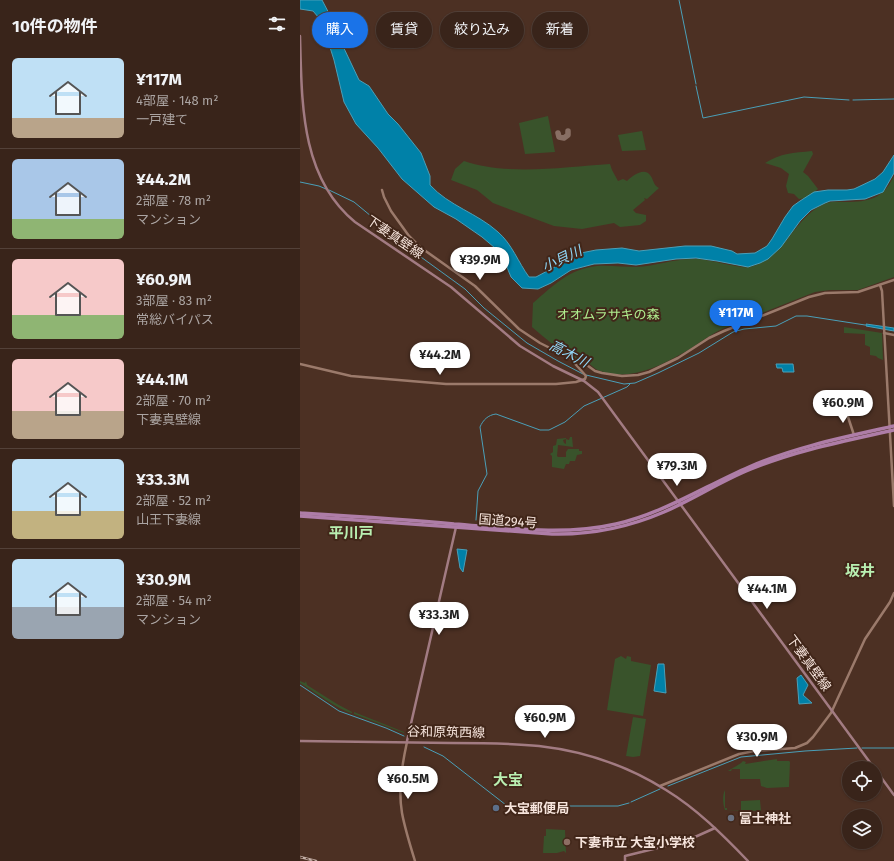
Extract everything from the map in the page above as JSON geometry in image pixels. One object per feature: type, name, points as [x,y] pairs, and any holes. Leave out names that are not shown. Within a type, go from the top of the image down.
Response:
[{"type":"highway","points":[[679,502],[727,476],[773,457],[805,447],[854,435],[891,429],[894,426]]},
{"type":"highway","name":"国道294号","points":[[300,514],[552,530],[602,527],[630,521],[655,512],[707,490],[750,469],[787,456],[820,446],[891,429]]},
{"type":"main road","name":"下妻真壁線","points":[[300,36],[303,112],[306,137],[312,162],[328,194],[351,219],[451,287],[520,346],[553,366],[584,380],[603,398],[870,761]]},
{"type":"main road","points":[[407,741],[456,525]]},
{"type":"main road","name":"谷和原筑西線","points":[[300,741],[407,741],[519,744],[561,749],[583,754],[608,762],[660,786],[683,801],[715,828],[748,861]]},
{"type":"main road","name":"下妻真壁線","points":[[882,778],[894,795]]},
{"type":"main road","points":[[625,861],[625,856],[682,842],[715,828]]},
{"type":"street","points":[[300,364],[351,376],[446,384],[556,384],[584,380],[585,374],[568,356],[540,343],[519,329],[475,286],[420,247],[409,236],[391,211],[382,190]]},
{"type":"street","points":[[578,365],[584,362],[597,371],[614,375],[638,375],[649,372],[678,358],[709,338],[724,331],[809,297],[825,293],[858,292],[894,280]]},
{"type":"street","points":[[880,285],[891,429],[894,506]]},
{"type":"street","points":[[884,333],[894,335]]},
{"type":"street","points":[[845,408],[854,435]]},
{"type":"street","points":[[660,786],[739,754],[754,751],[792,749],[801,747],[813,737],[832,710],[865,639],[890,602],[894,593]]},
{"type":"street","points":[[407,741],[401,778],[401,803],[404,823],[415,859]]},
{"type":"green space","points":[[548,116],[555,152],[525,154],[519,123]]},
{"type":"green space","points":[[642,131],[646,150],[622,151],[618,135]]},
{"type":"green space","points":[[812,151],[813,154],[803,172],[818,189],[807,198],[799,199],[794,194],[788,193],[786,186],[789,174],[781,168],[765,163],[782,155]]},
{"type":"green space","points":[[464,161],[481,166],[517,169],[610,164],[618,181],[623,179],[627,181],[641,172],[645,172],[650,175],[659,188],[647,199],[644,198],[645,200],[633,210],[636,213],[646,215],[646,221],[640,225],[620,227],[614,223],[582,229],[554,226],[493,203],[477,190],[451,180],[455,169]]},
{"type":"green space","name":"オオムラサキの森","points":[[894,176],[894,277],[858,290],[830,290],[815,292],[722,329],[662,364],[642,372],[631,374],[610,374],[598,370],[585,361],[576,360],[559,349],[532,327],[533,303],[570,274],[597,266],[636,267],[688,259],[701,259],[739,267],[749,267],[762,262],[772,255],[781,247],[804,219],[824,204],[829,202],[854,202],[874,198],[885,190]]},
{"type":"green space","points":[[844,327],[882,333],[883,360],[876,356],[870,355],[870,347],[865,345],[865,334],[844,333]]},
{"type":"green space","points":[[570,437],[572,437],[573,447],[558,445],[558,457],[566,457],[566,452],[568,449],[579,449],[579,451],[582,451],[582,454],[577,455],[575,461],[570,461],[569,464],[566,464],[564,469],[552,467],[552,456],[550,454],[553,452],[553,446],[556,445],[557,439],[566,439],[569,440]]},
{"type":"green space","points":[[621,656],[626,659],[627,656],[631,657],[631,661],[651,665],[643,716],[607,710],[615,659]]},
{"type":"green space","points":[[300,681],[305,683],[306,681],[307,685],[352,713],[333,704],[300,683]]},
{"type":"green space","points":[[354,712],[404,732],[404,733],[354,714]]},
{"type":"green space","points":[[633,717],[646,719],[640,756],[633,757],[626,756]]},
{"type":"green space","points":[[777,759],[777,761],[790,762],[789,787],[767,788],[761,786],[760,779],[740,779],[740,769],[732,769],[731,771],[728,771],[743,761],[746,762],[745,764]]},
{"type":"green space","points":[[725,790],[725,808],[727,808],[727,810],[741,810],[741,801],[760,800],[761,811],[725,810],[723,795]]},
{"type":"green space","points":[[546,829],[565,830],[566,853],[564,851],[557,853],[543,853]]},
{"type":"water","points":[[300,0],[322,0],[328,12],[314,12],[300,9]]},
{"type":"water","points":[[330,48],[344,48],[359,80],[369,86],[388,114],[421,153],[430,176],[430,185],[446,199],[490,225],[498,232],[511,248],[529,277],[536,277],[581,253],[596,250],[622,248],[639,251],[685,246],[711,246],[732,251],[737,254],[755,253],[767,246],[793,206],[814,192],[854,189],[875,179],[883,172],[894,155],[894,173],[883,192],[865,199],[830,201],[811,210],[800,221],[781,247],[768,259],[748,267],[696,258],[676,259],[636,265],[618,263],[594,264],[571,270],[551,283],[538,289],[522,288],[511,277],[501,253],[482,237],[456,219],[434,207],[402,179],[378,148],[356,124],[344,102]]},
{"type":"water","points":[[866,324],[894,328],[894,331],[866,326]]},
{"type":"water","points":[[776,364],[793,364],[794,372],[783,372],[782,368],[777,368]]},
{"type":"water","points":[[457,549],[467,550],[463,572],[460,568]]},
{"type":"water","points":[[658,664],[664,664],[666,693],[654,691]]},
{"type":"water","points":[[801,675],[808,685],[803,695],[812,703],[799,704],[797,678]]},
{"type":"waterway","points":[[679,0],[696,84]]},
{"type":"waterway","points":[[696,86],[703,118],[804,97],[849,100]]},
{"type":"waterway","points":[[853,100],[894,99]]},
{"type":"waterway","name":"高木川","points":[[300,182],[326,189]]},
{"type":"waterway","name":"高木川","points":[[329,190],[354,202],[383,226],[392,228],[399,233],[414,252],[465,289],[484,308],[527,343],[583,374]]},
{"type":"waterway","name":"高木川","points":[[586,375],[624,384],[635,383],[699,353],[733,332],[744,329],[776,326],[796,316],[807,316],[865,325]]},
{"type":"waterway","points":[[476,520],[478,491],[487,474],[480,427],[486,418],[496,414],[540,430],[549,430],[565,422],[584,406],[627,387],[630,384]]},
{"type":"waterway","points":[[300,685],[339,711],[404,736]]},
{"type":"waterway","points":[[424,747],[443,756],[506,805],[618,806],[629,803]]},
{"type":"waterway","points":[[668,786],[741,757],[857,748]]},
{"type":"waterway","points":[[862,748],[894,748]]},
{"type":"waterway","points":[[631,802],[660,789]]},
{"type":"taxiway","points":[[558,133],[559,137],[564,138],[568,135],[568,131]]},
{"type":"railway","points":[[300,857],[316,861]]},
{"type":"place","name":"大宝郵便局","points":[[496,808]]},
{"type":"place","name":"富士神社","points":[[731,818]]},
{"type":"place","name":"下妻市立 大宝小学校","points":[[567,842]]},
{"type":"district","name":"平川戸","points":[[351,533]]},
{"type":"district","name":"坂井","points":[[860,571]]},
{"type":"district","name":"大宝","points":[[508,780]]},
{"type":"water label","name":"小貝川","points":[[562,259]]}]
